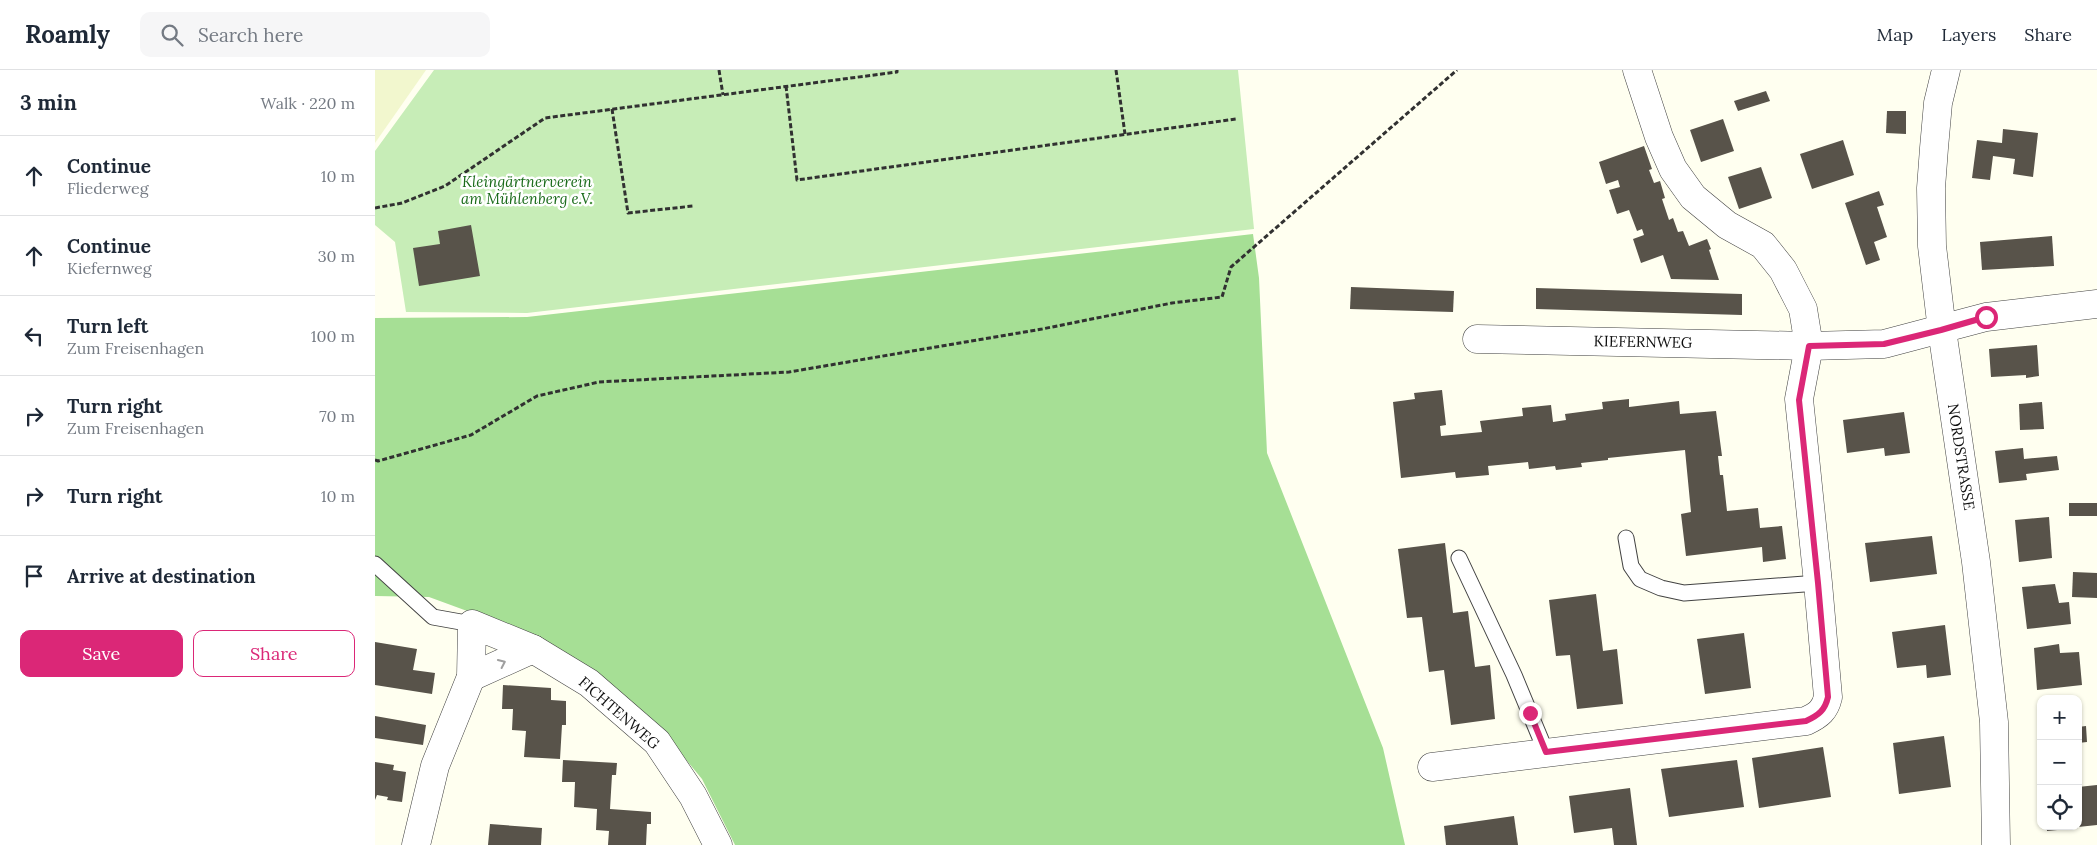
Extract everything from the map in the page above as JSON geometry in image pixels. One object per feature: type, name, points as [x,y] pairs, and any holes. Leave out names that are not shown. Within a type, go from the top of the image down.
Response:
[{"type":"street","points":[[1432,767],[1806,721],[1818,716],[1826,706],[1828,697],[1818,583],[1799,400],[1809,346],[1803,309],[1783,270],[1763,245],[1727,224],[1693,197],[1673,169],[1659,137],[1637,70]]},
{"type":"street","name":"NORDSTRASSE","points":[[1946,70],[1938,103],[1931,188],[1932,246],[1941,330],[1976,562],[1993,713],[1996,845]]},
{"type":"street","name":"KIEFERNWEG","points":[[1477,339],[1809,346],[1884,344],[1986,317],[2097,304]]},
{"type":"street","points":[[416,845],[435,766],[471,677],[472,624]]},
{"type":"street","name":"FICHTENWEG","points":[[472,624],[533,649],[589,683],[657,742],[693,796],[718,845]]},
{"type":"street","points":[[471,677],[533,649]]},
{"type":"lane","points":[[1626,538],[1631,566],[1640,579],[1661,588],[1684,593],[1818,583]]},
{"type":"lane","points":[[1459,558],[1514,675],[1546,752]]},
{"type":"lane","points":[[375,564],[433,617],[472,624]]},
{"type":"path","points":[[719,70],[723,95]]},
{"type":"path","points":[[375,208],[401,203],[445,186],[545,118],[897,72],[897,70]]},
{"type":"path","points":[[1116,70],[1125,134]]},
{"type":"path","points":[[375,460],[471,435],[537,396],[599,382],[789,372],[1042,329],[1172,303],[1222,297],[1231,267],[1457,70]]},
{"type":"path","points":[[786,86],[797,180],[1236,119]]},
{"type":"path","points":[[612,109],[628,213],[693,206]]},
{"type":"green space","points":[[375,70],[426,70],[375,143]]},
{"type":"green space","name":"Kleingärtnerverein am Mühlenberg e.V.","points":[[434,70],[1238,70],[1254,229],[527,313],[406,312],[395,242],[375,225],[375,151]]},
{"type":"green space","points":[[1253,234],[1259,278],[1267,453],[1383,748],[1405,845],[735,845],[702,779],[653,720],[594,673],[478,615],[429,597],[375,596],[375,318],[527,317]]},
{"type":"building","points":[[1766,91],[1770,101],[1738,111],[1734,101]]},
{"type":"building","points":[[1887,111],[1906,111],[1906,134],[1886,133]]},
{"type":"building","points":[[1723,119],[1734,151],[1701,162],[1690,130]]},
{"type":"building","points":[[2003,129],[2038,133],[2033,177],[2013,174],[2015,159],[1993,156],[1990,180],[1972,178],[1977,140],[2002,143]]},
{"type":"building","points":[[1843,140],[1854,175],[1812,189],[1800,154]]},
{"type":"building","points":[[1644,146],[1652,169],[1649,170],[1654,183],[1660,181],[1665,198],[1662,199],[1669,220],[1673,218],[1678,232],[1683,231],[1689,246],[1707,239],[1719,280],[1671,279],[1663,255],[1641,263],[1633,239],[1644,235],[1642,229],[1637,231],[1629,210],[1617,214],[1609,190],[1620,187],[1618,180],[1606,184],[1599,162]]},
{"type":"building","points":[[1761,167],[1772,198],[1739,209],[1728,177]]},
{"type":"building","points":[[1879,191],[1884,205],[1877,207],[1887,237],[1874,242],[1880,260],[1866,265],[1845,203]]},
{"type":"building","points":[[471,225],[480,276],[419,286],[413,248],[440,244],[438,231]]},
{"type":"building","points":[[2052,236],[2054,266],[1982,270],[1980,242]]},
{"type":"building","points":[[1351,287],[1454,291],[1453,312],[1350,309]]},
{"type":"building","points":[[1536,288],[1742,294],[1742,315],[1536,309]]},
{"type":"building","points":[[2037,345],[2039,376],[2026,378],[2026,375],[1991,377],[1989,349]]},
{"type":"building","points":[[1442,390],[1446,425],[1440,426],[1441,436],[1482,432],[1480,421],[1523,416],[1522,408],[1551,405],[1553,422],[1566,420],[1565,414],[1603,409],[1602,402],[1629,399],[1629,407],[1679,401],[1680,414],[1716,411],[1722,456],[1718,456],[1720,475],[1723,475],[1727,511],[1758,508],[1760,528],[1782,526],[1786,559],[1763,562],[1762,547],[1686,556],[1681,514],[1691,512],[1685,450],[1608,458],[1608,460],[1581,463],[1582,467],[1556,470],[1555,466],[1529,469],[1528,462],[1488,466],[1489,475],[1456,478],[1455,472],[1401,478],[1393,402],[1415,399],[1414,393]]},
{"type":"building","points":[[2042,402],[2044,429],[2020,430],[2019,404]]},
{"type":"building","points":[[1904,412],[1910,453],[1885,456],[1884,448],[1847,453],[1843,420]]},
{"type":"building","points":[[2023,448],[2024,459],[2057,456],[2059,470],[2026,474],[2027,480],[1999,483],[1995,451]]},
{"type":"building","points":[[2069,503],[2097,503],[2097,516],[2069,516]]},
{"type":"building","points":[[2049,517],[2052,558],[2019,562],[2015,520]]},
{"type":"building","points":[[1932,536],[1937,574],[1870,582],[1865,543]]},
{"type":"building","points":[[1445,543],[1453,613],[1468,611],[1475,667],[1490,665],[1495,719],[1451,725],[1444,670],[1429,672],[1422,617],[1407,618],[1398,549]]},
{"type":"building","points":[[2073,572],[2097,573],[2097,598],[2072,597]]},
{"type":"building","points":[[2055,584],[2059,603],[2069,602],[2071,624],[2027,629],[2022,587]]},
{"type":"building","points":[[1596,594],[1603,651],[1617,649],[1623,704],[1577,709],[1570,655],[1556,656],[1549,600]]},
{"type":"building","points":[[1945,625],[1951,675],[1927,678],[1926,665],[1897,668],[1892,632]]},
{"type":"building","points":[[1744,633],[1751,688],[1705,694],[1697,639]]},
{"type":"building","points":[[375,642],[417,649],[413,670],[435,673],[432,694],[375,685]]},
{"type":"building","points":[[2059,644],[2060,653],[2079,652],[2082,685],[2037,690],[2034,648]]},
{"type":"building","points":[[503,685],[551,688],[551,700],[566,701],[566,725],[562,725],[560,759],[524,757],[526,731],[512,730],[513,709],[502,709]]},
{"type":"building","points":[[375,716],[426,725],[423,745],[375,738]]},
{"type":"building","points":[[2082,726],[2086,726],[2087,742],[2082,743]]},
{"type":"building","points":[[1944,736],[1951,787],[1899,794],[1893,743]]},
{"type":"building","points":[[1823,747],[1831,797],[1759,808],[1752,758]]},
{"type":"building","points":[[563,760],[617,763],[616,775],[612,775],[610,809],[651,812],[651,824],[647,824],[646,845],[608,845],[609,831],[596,830],[597,809],[574,807],[575,782],[562,782]]},
{"type":"building","points":[[1737,760],[1744,807],[1669,817],[1661,769]]},
{"type":"building","points":[[375,762],[394,765],[393,770],[406,772],[402,802],[387,800],[388,797],[377,795],[375,800]]},
{"type":"building","points":[[2097,785],[2097,825],[2082,827],[2082,787]]},
{"type":"building","points":[[1630,788],[1637,845],[1614,845],[1612,828],[1574,833],[1569,796]]},
{"type":"building","points":[[1514,816],[1518,845],[1446,845],[1444,826]]},
{"type":"building","points":[[490,824],[542,828],[541,845],[488,845]]},
{"type":"route","points":[[1530,713],[1546,752],[1806,721],[1818,716],[1826,706],[1828,697],[1799,400],[1809,346],[1884,344],[1986,317]]}]
